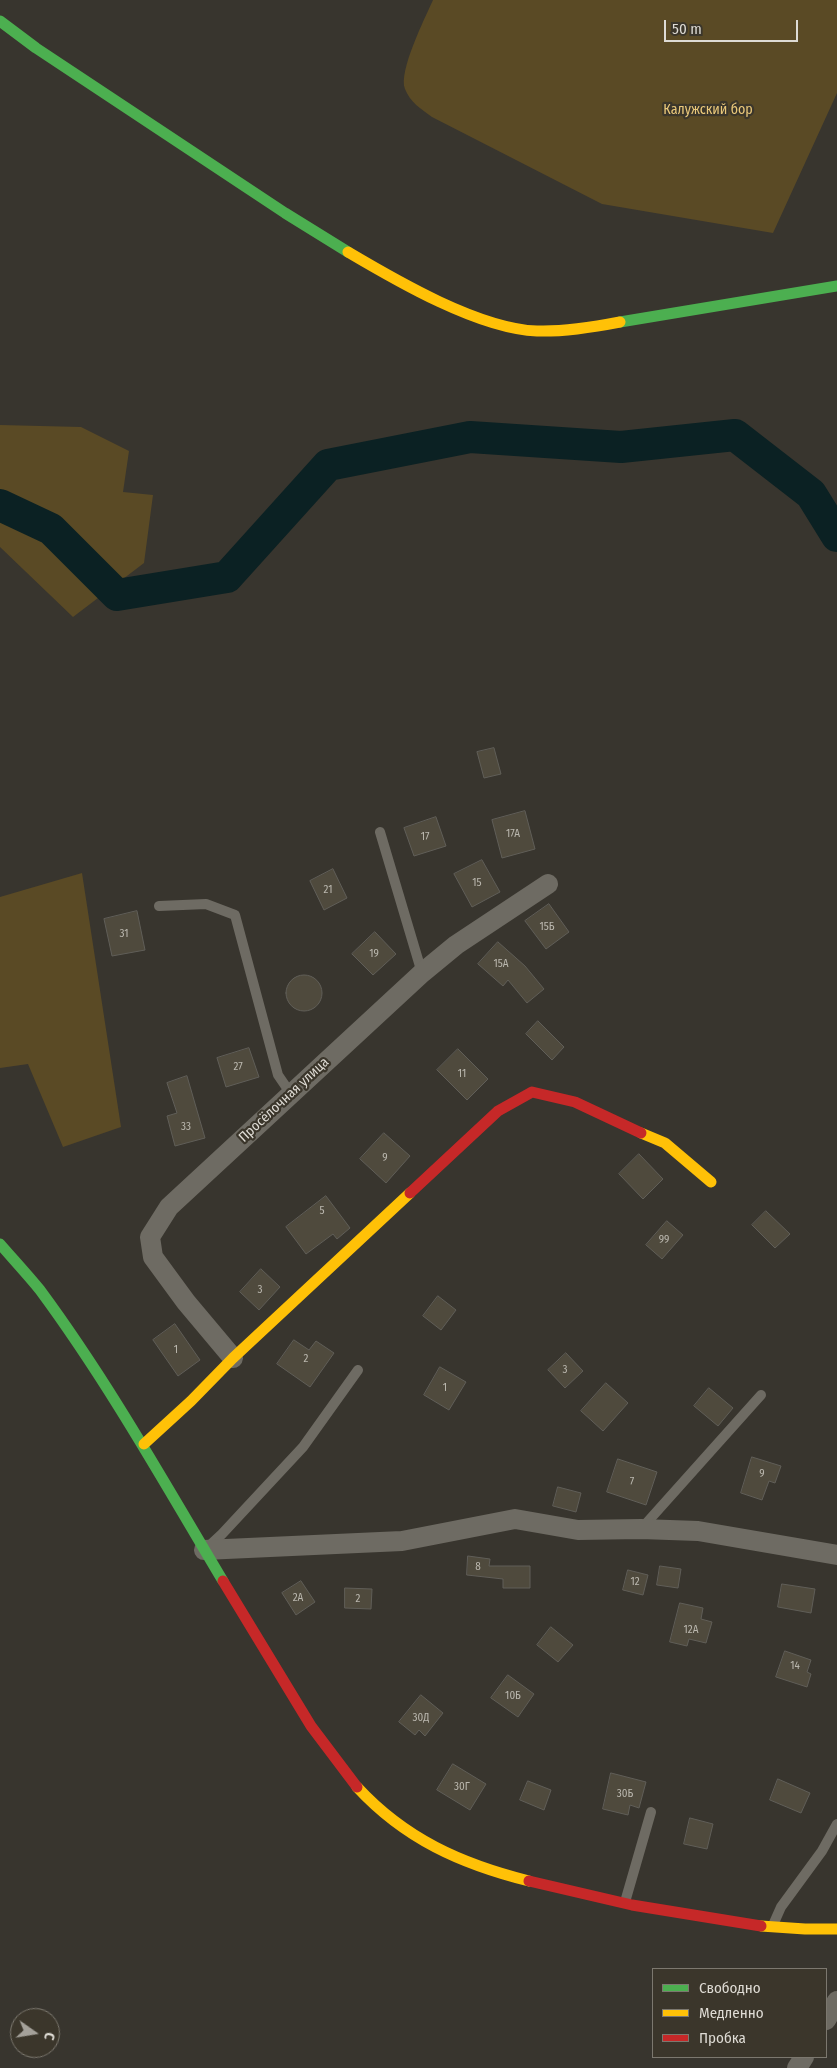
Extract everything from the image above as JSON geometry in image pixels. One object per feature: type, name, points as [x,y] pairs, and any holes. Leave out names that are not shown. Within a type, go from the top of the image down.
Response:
[{"type":"street","points":[[0,21],[36,48],[285,213],[350,253],[433,298],[477,317],[509,327],[537,331],[593,327],[835,286]]},
{"type":"street","name":"Просёлочная улица","points":[[233,1358],[186,1302],[153,1258],[150,1237],[169,1206],[422,973],[456,945],[548,884]]},
{"type":"street","points":[[144,1444],[191,1401],[233,1358],[498,1111],[532,1092],[574,1102],[665,1143],[711,1182]]},
{"type":"street","points":[[0,1244],[45,1296],[144,1444],[204,1550],[290,1693],[356,1787],[393,1822],[437,1850],[488,1869],[541,1884],[625,1904],[771,1928],[837,1929]]},
{"type":"street","points":[[204,1550],[402,1541],[515,1519],[578,1530],[641,1529],[698,1531],[837,1555]]},
{"type":"street","points":[[827,2018],[837,2001]]},
{"type":"lane","points":[[380,832],[422,973]]},
{"type":"lane","points":[[159,906],[206,904],[235,915],[278,1074],[291,1094]]},
{"type":"lane","points":[[204,1550],[222,1534],[302,1447],[358,1370]]},
{"type":"lane","points":[[641,1529],[761,1395]]},
{"type":"lane","points":[[625,1904],[650,1812]]},
{"type":"lane","points":[[771,1928],[781,1908],[822,1852],[837,1824]]},
{"type":"green space","name":"Калужский бор","points":[[433,0],[837,0],[837,93],[773,233],[602,204],[432,117],[420,108],[407,94],[404,81],[405,70],[413,45]]},
{"type":"green space","points":[[0,425],[81,427],[129,451],[123,492],[153,495],[144,563],[73,617],[0,547]]},
{"type":"green space","points":[[82,873],[121,1127],[63,1147],[28,1064],[0,1068],[0,897]]},
{"type":"building","points":[[494,748],[501,774],[484,778],[477,752]]},
{"type":"building","points":[[525,811],[535,849],[502,858],[492,820]]},
{"type":"building","points":[[436,817],[446,846],[414,856],[404,828]]},
{"type":"building","points":[[482,860],[500,892],[472,907],[454,874]]},
{"type":"building","points":[[333,869],[347,898],[324,910],[310,881]]},
{"type":"building","points":[[549,904],[569,932],[546,949],[525,921]]},
{"type":"building","points":[[137,911],[145,950],[112,956],[104,919]]},
{"type":"building","points":[[375,932],[396,954],[373,975],[352,954]]},
{"type":"building","points":[[498,942],[525,966],[544,989],[527,1003],[508,980],[503,986],[478,964]]},
{"type":"building","points":[[304,975],[316,981],[322,993],[316,1005],[304,1011],[292,1005],[286,993],[292,981]]},
{"type":"building","points":[[538,1021],[564,1047],[552,1060],[526,1034]]},
{"type":"building","points":[[249,1048],[259,1077],[226,1087],[217,1058]]},
{"type":"building","points":[[458,1049],[488,1079],[467,1100],[437,1070]]},
{"type":"building","points":[[187,1076],[205,1138],[175,1146],[167,1116],[177,1113],[167,1083]]},
{"type":"building","points":[[384,1133],[410,1156],[386,1183],[360,1159]]},
{"type":"building","points":[[639,1154],[663,1179],[643,1199],[619,1174]]},
{"type":"building","points":[[326,1196],[350,1228],[337,1239],[333,1234],[306,1254],[286,1227]]},
{"type":"building","points":[[766,1211],[790,1234],[775,1248],[752,1225]]},
{"type":"building","points":[[667,1221],[683,1235],[662,1259],[646,1245]]},
{"type":"building","points":[[261,1269],[280,1287],[259,1310],[240,1292]]},
{"type":"building","points":[[438,1296],[456,1310],[441,1330],[423,1316]]},
{"type":"building","points":[[175,1324],[200,1360],[178,1376],[153,1340]]},
{"type":"building","points":[[294,1340],[309,1350],[316,1341],[334,1353],[310,1387],[277,1364]]},
{"type":"building","points":[[566,1353],[583,1371],[565,1388],[548,1370]]},
{"type":"building","points":[[440,1367],[466,1382],[449,1410],[424,1395]]},
{"type":"building","points":[[606,1383],[628,1403],[603,1431],[581,1411]]},
{"type":"building","points":[[709,1388],[733,1408],[718,1426],[694,1406]]},
{"type":"building","points":[[752,1457],[781,1466],[775,1483],[769,1481],[762,1500],[741,1493]]},
{"type":"building","points":[[618,1459],[657,1472],[646,1505],[607,1492]]},
{"type":"building","points":[[558,1487],[581,1493],[576,1512],[553,1506]]},
{"type":"building","points":[[468,1556],[490,1559],[489,1566],[530,1566],[530,1588],[503,1588],[503,1579],[467,1575]]},
{"type":"building","points":[[660,1566],[681,1569],[678,1588],[657,1585]]},
{"type":"building","points":[[628,1570],[648,1575],[643,1595],[623,1590]]},
{"type":"building","points":[[301,1581],[315,1602],[296,1615],[282,1593]]},
{"type":"building","points":[[782,1584],[815,1589],[811,1613],[778,1607]]},
{"type":"building","points":[[345,1588],[372,1589],[371,1609],[345,1608]]},
{"type":"building","points":[[680,1603],[703,1608],[701,1619],[712,1622],[706,1643],[689,1639],[687,1646],[670,1642]]},
{"type":"building","points":[[551,1627],[573,1645],[558,1662],[537,1645]]},
{"type":"building","points":[[785,1651],[811,1660],[807,1672],[811,1674],[807,1687],[776,1677]]},
{"type":"building","points":[[508,1675],[534,1694],[518,1717],[491,1698]]},
{"type":"building","points":[[421,1695],[443,1713],[425,1736],[419,1730],[415,1735],[399,1722]]},
{"type":"building","points":[[453,1764],[486,1784],[470,1810],[437,1790]]},
{"type":"building","points":[[611,1773],[646,1782],[639,1808],[630,1805],[628,1815],[603,1809]]},
{"type":"building","points":[[778,1779],[810,1793],[801,1813],[770,1800]]},
{"type":"building","points":[[528,1781],[551,1790],[544,1810],[520,1800]]},
{"type":"building","points":[[690,1818],[713,1824],[707,1849],[684,1844]]},
{"type":"waterway","points":[[0,505],[51,529],[117,595],[227,577],[328,465],[470,437],[621,447],[735,435],[811,494],[837,536]]},
{"type":"traffic: fast","points":[[0,21],[36,48],[285,213],[348,252]]},
{"type":"traffic: fast","points":[[620,322],[837,286]]},
{"type":"traffic: fast","points":[[0,1244],[40,1290],[89,1360],[223,1581]]},
{"type":"traffic: slow","points":[[348,252],[439,302],[490,322],[537,331],[558,331],[620,322]]},
{"type":"traffic: slow","points":[[641,1133],[665,1143],[711,1182]]},
{"type":"traffic: slow","points":[[144,1444],[410,1193]]},
{"type":"traffic: slow","points":[[357,1787],[395,1821],[436,1847],[480,1866],[529,1881]]},
{"type":"traffic: slow","points":[[761,1926],[837,1929]]},
{"type":"traffic: jam","points":[[410,1193],[498,1111],[532,1092],[575,1102],[641,1133]]},
{"type":"traffic: jam","points":[[223,1581],[311,1726],[357,1787]]},
{"type":"traffic: jam","points":[[529,1881],[632,1905],[761,1926]]}]
